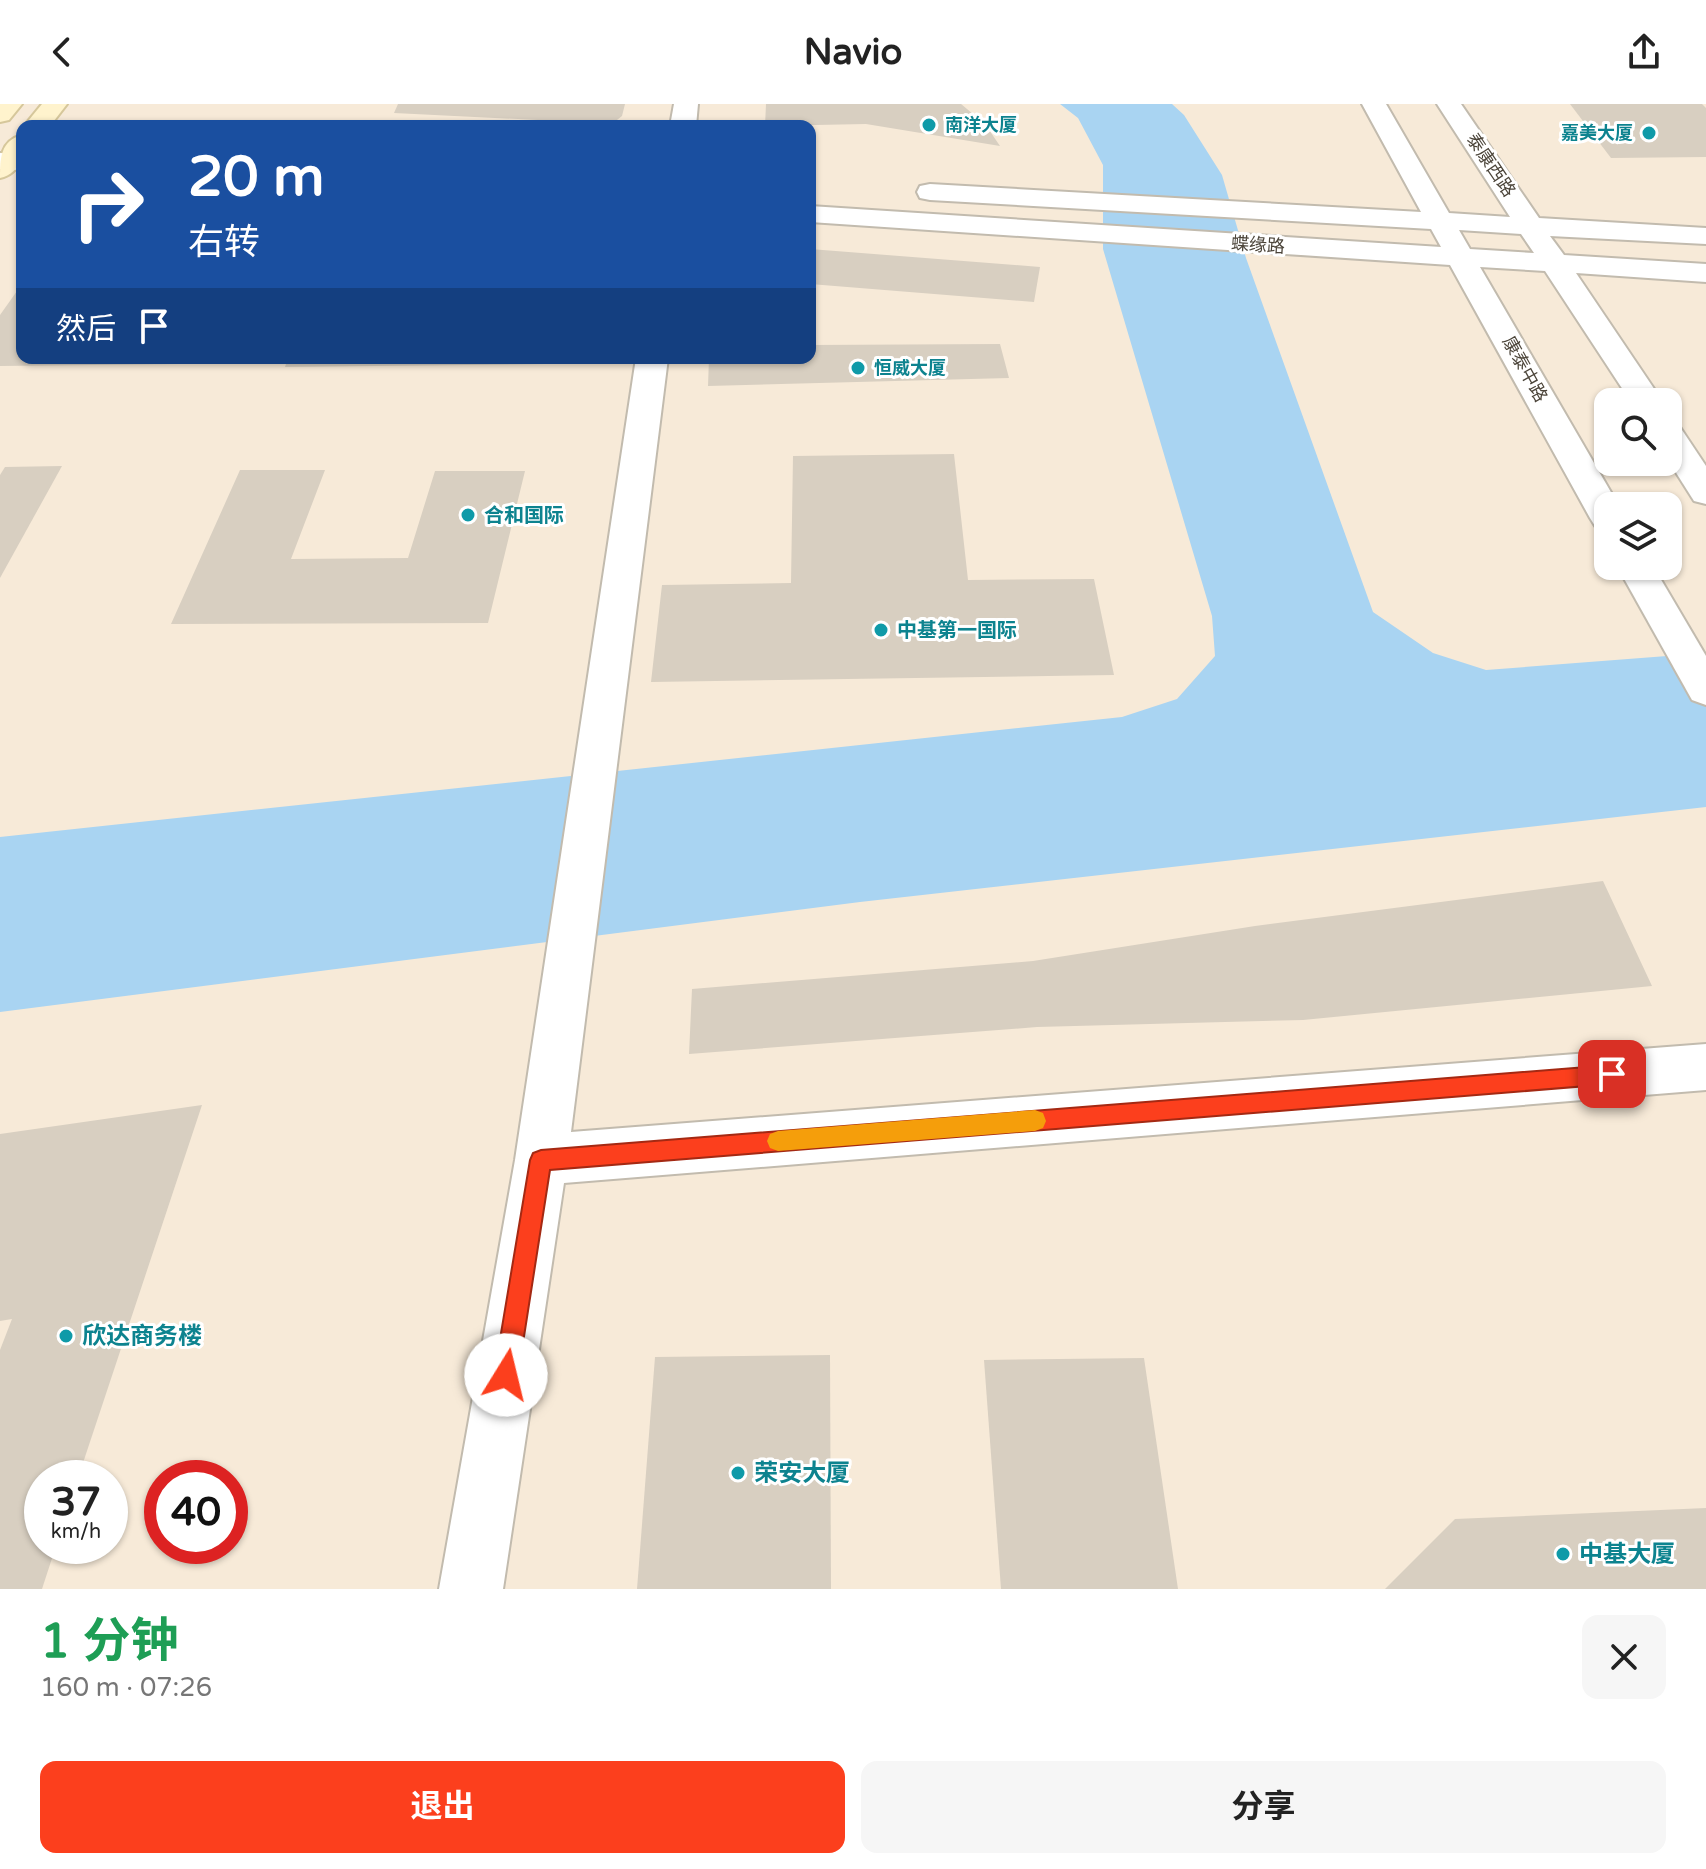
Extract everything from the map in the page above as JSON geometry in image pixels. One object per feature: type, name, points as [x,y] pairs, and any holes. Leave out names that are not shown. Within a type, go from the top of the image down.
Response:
[{"type":"main road","points":[[0,115],[10,104]]},
{"type":"main road","points":[[42,120],[55,104]]},
{"type":"street","points":[[1374,104],[1442,221]]},
{"type":"street","name":"泰康西路","points":[[1449,104],[1532,226]]},
{"type":"street","name":"蝶缘路","points":[[905,191],[1706,236]]},
{"type":"street","name":"蝶缘路","points":[[816,214],[1706,273]]},
{"type":"street","name":"康泰中路","points":[[1442,221],[1594,493]]},
{"type":"street","points":[[1532,226],[1638,388]]},
{"type":"street","points":[[471,1589],[541,1160],[651,364]]},
{"type":"street","points":[[1682,456],[1706,493]]},
{"type":"street","points":[[1643,580],[1706,690]]},
{"type":"street","points":[[541,1160],[1706,1067]]},
{"type":"shaded area","points":[[0,104],[1706,104],[1706,1589],[0,1589]]},
{"type":"water","points":[[1060,104],[1172,104],[1184,115],[1222,175],[1246,258],[1373,612],[1433,653],[1486,670],[1706,653],[1706,807],[860,902],[0,1012],[0,837],[1122,717],[1177,699],[1215,656],[1212,616],[1103,249],[1103,165],[1078,118]]},
{"type":"building","points":[[398,104],[625,104],[622,116],[617,120],[537,120],[394,113]]},
{"type":"building","name":"南洋大厦","points":[[766,104],[961,104],[985,124],[1000,146],[866,124],[816,125],[816,120],[765,120]]},
{"type":"building","name":"嘉美大厦","points":[[1570,104],[1702,104],[1706,108],[1706,157],[1611,158]]},
{"type":"building","points":[[816,249],[1040,267],[1034,302],[816,284]]},
{"type":"building","points":[[16,292],[16,364],[180,364],[0,366],[0,315]]},
{"type":"building","name":"恒威大厦","points":[[1000,344],[1009,378],[708,386],[709,364],[816,364],[816,345]]},
{"type":"building","points":[[286,364],[546,364],[285,367]]},
{"type":"building","name":"中基第一国际","points":[[954,454],[968,580],[1094,579],[1114,675],[651,682],[662,585],[791,583],[793,456]]},
{"type":"building","points":[[62,466],[0,578],[0,475],[5,467]]},
{"type":"building","name":"合和国际","points":[[240,470],[325,470],[291,559],[408,558],[435,471],[525,471],[488,623],[171,624]]},
{"type":"building","points":[[1603,881],[1652,986],[1303,1020],[1037,1027],[689,1054],[692,989],[1033,961],[1255,926]]},
{"type":"building","name":"欣达商务楼","points":[[202,1105],[84,1460],[24,1460],[24,1564],[50,1564],[42,1589],[0,1589],[0,1350],[12,1319],[0,1321],[0,1134]]},
{"type":"building","name":"荣安大厦","points":[[830,1355],[831,1589],[637,1589],[655,1357]]},
{"type":"building","points":[[1144,1358],[1178,1589],[1001,1589],[984,1360]]},
{"type":"building","name":"中基大厦","points":[[1706,1508],[1706,1589],[1385,1589],[1455,1519]]},
{"type":"slow traffic","points":[[778,1141],[1035,1121]]},
{"type":"place","name":"南洋大厦","points":[[929,125]]},
{"type":"place","name":"嘉美大厦","points":[[1649,133]]},
{"type":"place","name":"恒威大厦","points":[[858,368]]},
{"type":"place","name":"合和国际","points":[[468,515]]},
{"type":"place","name":"中基第一国际","points":[[881,630]]},
{"type":"place","name":"欣达商务楼","points":[[66,1336]]},
{"type":"place","name":"荣安大厦","points":[[738,1473]]},
{"type":"place","name":"中基大厦","points":[[1563,1554]]},
{"type":"route","points":[[506,1375],[541,1160],[1612,1074]]}]
